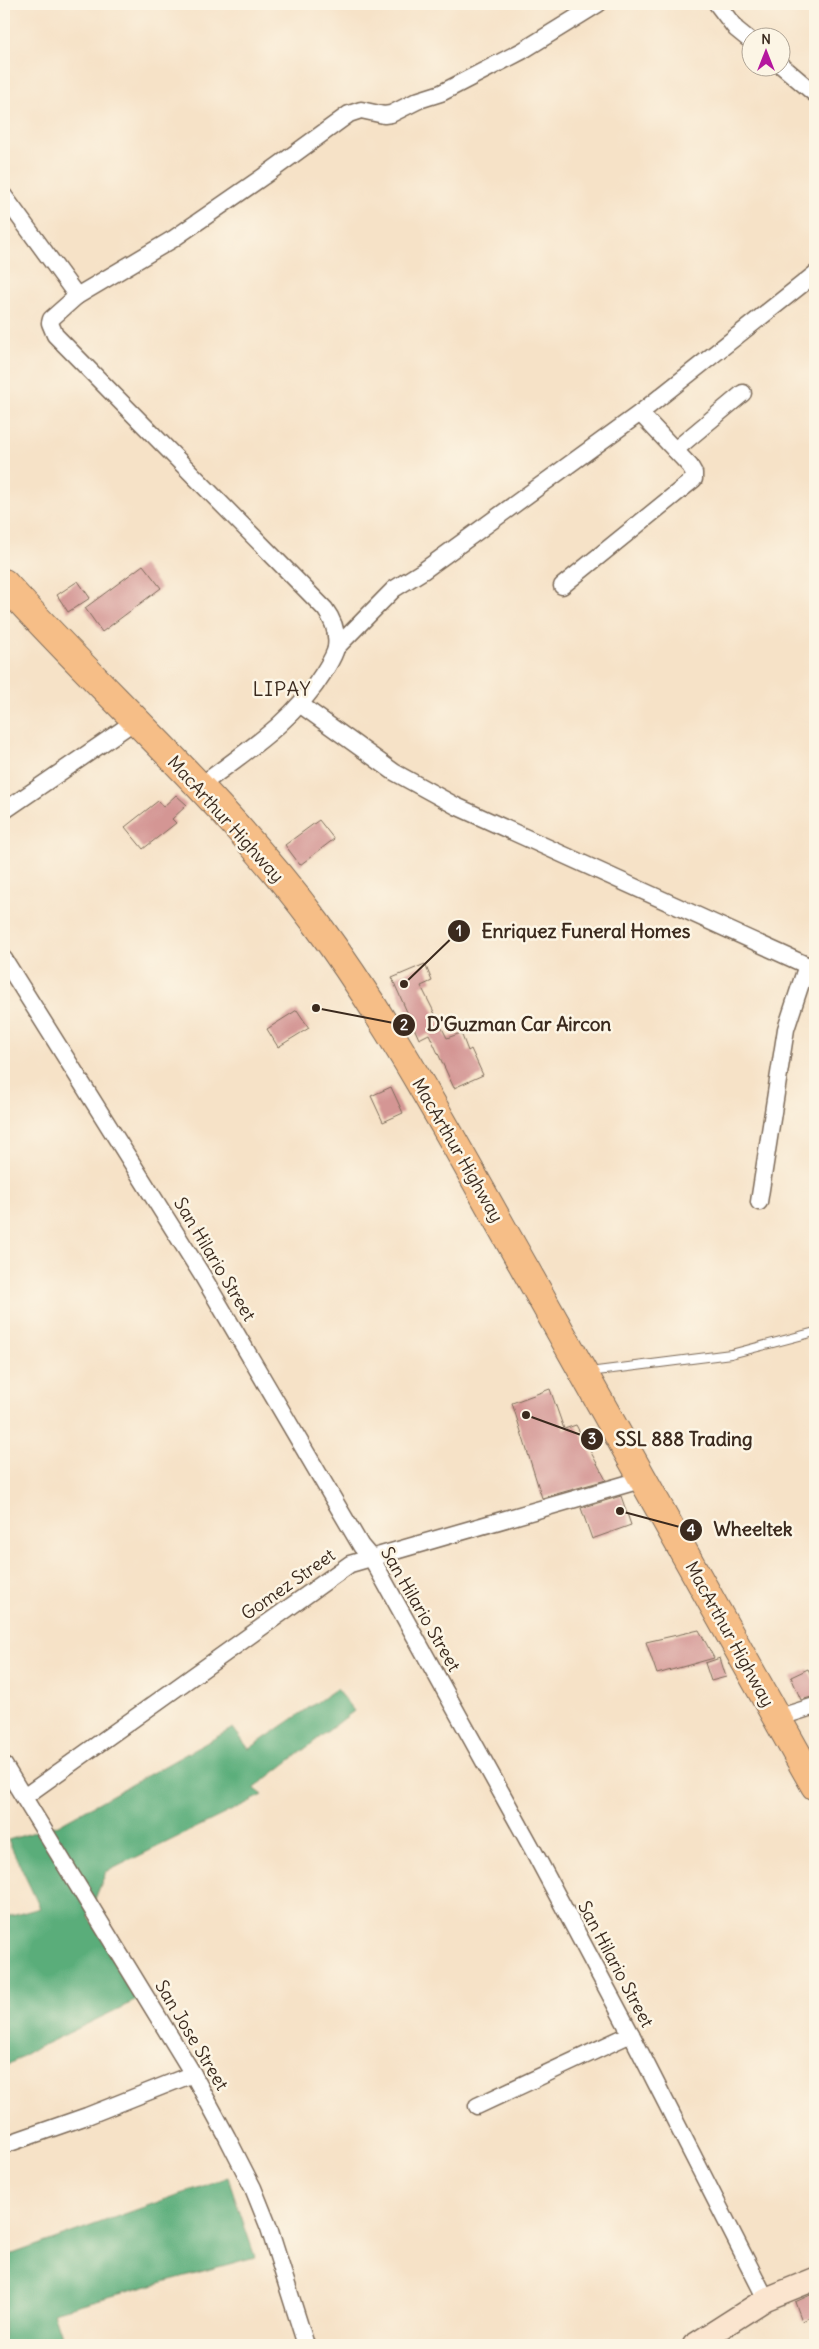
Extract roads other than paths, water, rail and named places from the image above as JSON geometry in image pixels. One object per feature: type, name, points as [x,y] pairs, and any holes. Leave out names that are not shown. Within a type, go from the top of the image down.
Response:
[{"type":"highway","name":"MacArthur Highway","points":[[4,583],[135,721],[200,786],[274,870],[316,924],[368,1000],[455,1144],[815,1786]]},
{"type":"main road","points":[[694,2345],[766,2299],[815,2279]]},
{"type":"street","points":[[200,786],[271,732],[301,705],[317,684],[334,656],[336,648],[334,621],[325,609],[55,335],[50,324],[51,319],[77,296],[173,240],[349,114],[361,110],[384,115],[391,114],[419,100],[441,93],[522,51],[598,4]]},
{"type":"street","points":[[717,4],[742,33]]},
{"type":"street","points":[[792,74],[815,94]]},
{"type":"street","points":[[4,196],[77,296]]},
{"type":"street","points":[[336,648],[394,589],[423,571],[640,413],[815,274]]},
{"type":"street","points":[[675,450],[743,393]]},
{"type":"street","points":[[562,586],[693,482],[694,473],[640,413]]},
{"type":"street","points":[[301,705],[394,772],[456,806],[811,967],[786,1029],[759,1202]]},
{"type":"street","points":[[4,811],[135,721]]},
{"type":"street","name":"San Hilario Street","points":[[4,959],[197,1267],[362,1546],[372,1559],[533,1850],[631,2034],[766,2299]]},
{"type":"street","name":"Gomez Street","points":[[24,1797],[350,1564],[360,1559],[372,1559],[644,1479]]},
{"type":"street","points":[[777,1718],[815,1706]]},
{"type":"street","name":"San Jose Street","points":[[4,1765],[194,2074],[253,2188],[269,2228],[306,2345]]},
{"type":"street","points":[[477,2106],[631,2034]]},
{"type":"street","points":[[4,2145],[95,2113],[194,2074]]},
{"type":"lane","points":[[584,1373],[731,1354],[815,1332]]},
{"type":"place","name":"Enriquez Funeral Homes","points":[[404,984]]},
{"type":"place","name":"D'Guzman Car Aircon","points":[[316,1008]]},
{"type":"place","name":"SSL 888 Trading","points":[[526,1415]]},
{"type":"place","name":"Wheeltek","points":[[620,1511]]},
{"type":"district","name":"LIPAY","points":[[282,688]]}]
